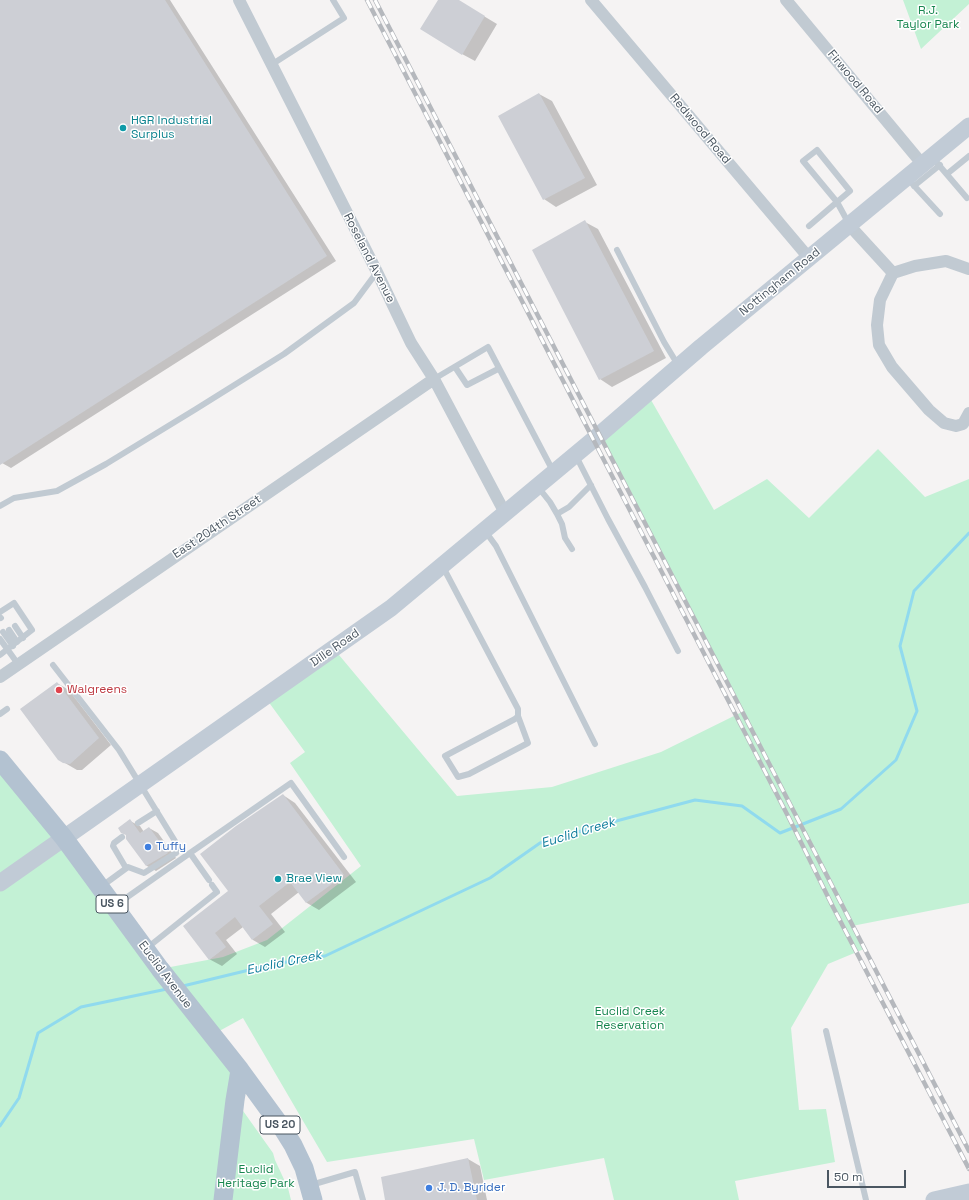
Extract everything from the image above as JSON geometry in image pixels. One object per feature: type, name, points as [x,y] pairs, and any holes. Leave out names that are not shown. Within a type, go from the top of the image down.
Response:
[{"type":"main road","name":"Euclid Avenue","points":[[0,760],[64,838],[160,969],[240,1070],[293,1145],[304,1168],[311,1193]]},
{"type":"main road","points":[[223,1200],[240,1070]]},
{"type":"street","name":"Roseland Avenue","points":[[239,0],[377,272],[411,343],[434,379],[505,513]]},
{"type":"street","name":"Redwood Road","points":[[591,0],[809,258]]},
{"type":"street","name":"Firwood Road","points":[[786,0],[932,162]]},
{"type":"street","name":"Nottingham Road","points":[[593,439],[809,258],[910,182],[969,126]]},
{"type":"street","points":[[850,226],[893,273]]},
{"type":"street","points":[[966,419],[956,426],[944,423],[929,410],[892,367],[879,345],[877,325],[880,300],[893,273],[915,266],[946,262],[969,269]]},
{"type":"street","name":"East 204th Street","points":[[0,677],[434,379]]},
{"type":"street","name":"Dille Road","points":[[0,883],[391,608],[593,439]]},
{"type":"street","points":[[945,1199],[969,1192]]},
{"type":"lane","points":[[271,65],[344,18],[333,0]]},
{"type":"lane","points":[[809,226],[836,202],[850,191],[817,150],[804,161],[836,202],[850,226]]},
{"type":"lane","points":[[948,174],[969,156]]},
{"type":"lane","points":[[932,162],[948,174],[967,198]]},
{"type":"lane","points":[[910,182],[940,214]]},
{"type":"lane","points":[[616,250],[664,342],[679,366]]},
{"type":"lane","points":[[0,506],[14,498],[57,491],[106,464],[202,405],[284,354],[354,303],[377,272]]},
{"type":"lane","points":[[434,379],[488,347],[498,369],[554,472]]},
{"type":"lane","points":[[455,367],[467,385],[498,369]]},
{"type":"lane","points":[[575,454],[678,651]]},
{"type":"lane","points":[[557,514],[569,507],[591,485]]},
{"type":"lane","points":[[537,486],[550,502],[557,514],[562,524],[565,538],[572,549]]},
{"type":"lane","points":[[484,530],[496,546],[595,744]]},
{"type":"lane","points":[[442,565],[518,709],[518,716],[528,743],[469,774],[458,776],[444,756],[515,719],[518,716]]},
{"type":"lane","points":[[0,654],[32,630],[14,603],[2,614]]},
{"type":"lane","points":[[15,626],[23,638]]},
{"type":"lane","points":[[6,631],[18,664]]},
{"type":"lane","points":[[0,639],[12,646]]},
{"type":"lane","points":[[54,665],[119,750],[178,846],[176,853],[144,874],[128,867],[100,888]]},
{"type":"lane","points":[[0,714],[7,709]]},
{"type":"lane","points":[[114,906],[291,783],[344,857]]},
{"type":"lane","points":[[138,823],[157,811]]},
{"type":"lane","points":[[122,837],[114,843],[113,846],[126,868]]},
{"type":"lane","points":[[145,949],[217,892],[190,853]]},
{"type":"lane","points":[[826,1031],[866,1200]]},
{"type":"lane","points":[[311,1193],[355,1172],[363,1200]]},
{"type":"green space","name":"R.J. Taylor Park","points":[[903,0],[969,0],[969,4],[921,49]]},
{"type":"green space","points":[[647,393],[714,510],[767,479],[809,518],[878,449],[925,497],[969,479],[969,903],[852,926],[864,949],[828,964],[791,1028],[799,1110],[826,1109],[835,1162],[735,1181],[739,1200],[614,1200],[604,1158],[484,1180],[474,1139],[327,1162],[243,1018],[212,1035],[240,1070],[236,1101],[273,1153],[288,1188],[291,1200],[0,1200],[0,760],[160,969],[223,957],[267,940],[361,866],[290,763],[305,752],[265,697],[334,649],[457,796],[552,787],[661,752],[742,712],[599,435]]},
{"type":"building","name":"HGR Industrial Surplus","points":[[0,0],[165,0],[327,256],[0,465]]},
{"type":"building","points":[[438,0],[459,0],[485,16],[462,55],[420,29]]},
{"type":"building","points":[[539,93],[585,178],[543,200],[498,116]]},
{"type":"building","points":[[585,220],[654,351],[599,380],[532,250]]},
{"type":"building","name":"Walgreens","points":[[57,682],[99,738],[70,764],[63,763],[58,760],[20,709]]},
{"type":"building","name":"Brae View","points":[[283,794],[344,875],[306,903],[290,882],[259,906],[273,924],[252,940],[235,917],[215,933],[226,947],[209,960],[183,926],[228,891],[200,854],[236,826]]},
{"type":"building","name":"Tuffy","points":[[130,819],[140,833],[149,827],[168,853],[146,866],[126,839],[126,835],[121,833],[118,828]]},
{"type":"building","name":"J. D. Byrider","points":[[468,1158],[477,1200],[385,1200],[381,1177]]},
{"type":"waterway","name":"Euclid Creek","points":[[183,986],[274,964],[325,956],[490,878],[540,843],[605,824],[695,800],[742,806],[780,833],[841,809],[896,760],[917,711],[900,646],[914,591],[969,533]]},
{"type":"waterway","name":"Euclid Creek","points":[[0,1126],[19,1098],[38,1033],[81,1007],[167,989]]},
{"type":"railway","points":[[367,0],[969,1169]]},
{"type":"railway","points":[[375,0],[969,1151]]},
{"type":"place","name":"HGR Industrial Surplus","points":[[123,128]]},
{"type":"place","name":"Walgreens","points":[[59,690]]},
{"type":"place","name":"Tuffy","points":[[148,847]]},
{"type":"place","name":"Brae View","points":[[278,879]]},
{"type":"place","name":"J. D. Byrider","points":[[429,1188]]},
{"type":"park label","name":"Euclid Creek Reservation","points":[[630,1019]]},
{"type":"park label","name":"Euclid Heritage Park","points":[[256,1177]]}]
